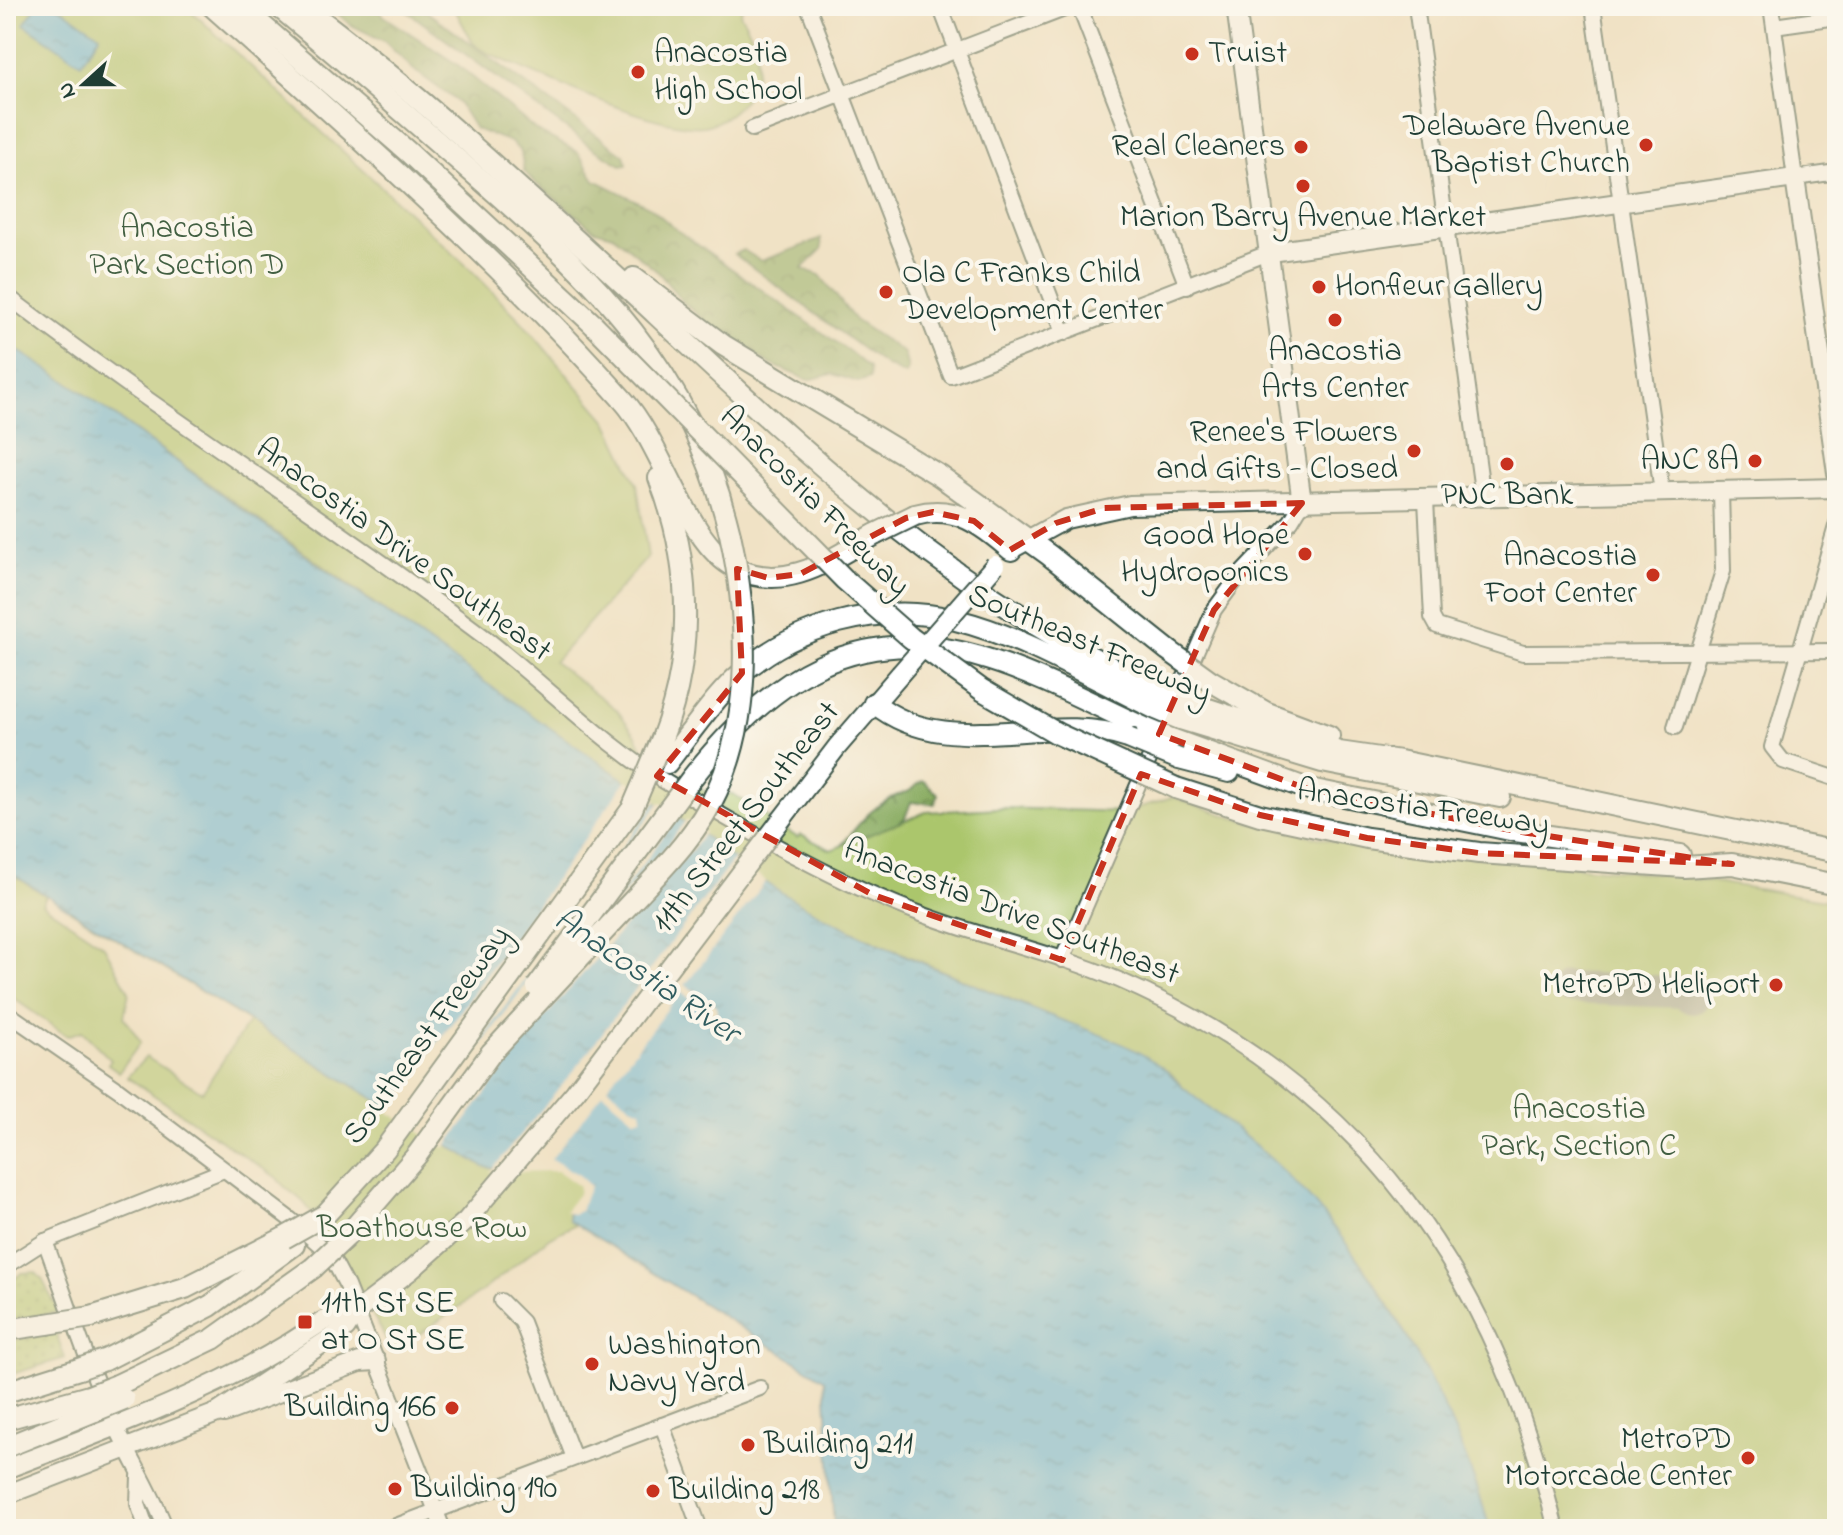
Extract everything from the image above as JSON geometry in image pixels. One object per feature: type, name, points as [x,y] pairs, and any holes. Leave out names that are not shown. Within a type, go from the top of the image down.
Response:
[{"type":"highway","points":[[212,6],[434,208],[589,362],[646,428],[697,531],[711,550],[728,564],[762,577],[792,576],[815,568],[915,515],[939,511],[962,515],[980,525],[1011,551],[1168,650],[1211,681],[1265,712],[1400,761]]},
{"type":"highway","name":"Anacostia Freeway","points":[[240,6],[430,171],[594,325],[829,565],[911,638],[982,690],[1038,723],[1096,754],[1176,788],[1260,815],[1367,838],[1479,853],[1684,867],[1732,864],[1837,885]]},
{"type":"highway","points":[[278,6],[513,209],[618,309],[657,361],[692,422],[712,471],[730,534],[741,598],[742,674],[735,737],[718,790],[697,827],[677,853],[491,1053]]},
{"type":"highway","name":"Anacostia Freeway","points":[[302,6],[517,187],[774,425],[874,511],[1025,619],[1160,700],[1183,710],[1339,752],[1400,761],[1837,852]]},
{"type":"highway","points":[[517,187],[723,345],[918,462],[1011,551]]},
{"type":"highway","points":[[589,362],[622,405],[644,442],[665,493],[681,556],[686,609],[683,663],[661,759]]},
{"type":"highway","name":"Southeast Freeway","points":[[6,1392],[107,1359],[200,1312],[325,1215],[393,1137],[632,809],[661,759],[720,695],[761,659],[819,628],[883,614],[940,616],[990,631],[1160,700]]},
{"type":"highway","name":"Southeast Freeway","points":[[6,1419],[92,1404],[120,1392],[213,1339],[313,1268],[346,1237],[417,1155],[618,874],[740,720],[773,692],[820,666],[882,649],[936,647],[989,659],[1171,739],[1305,788],[1515,831],[1732,864]]},
{"type":"highway","points":[[874,703],[895,717],[936,731],[1002,733],[1069,727],[1100,729],[1179,759],[1305,788]]},
{"type":"highway","name":"Southeast Freeway","points":[[1183,710],[1322,762],[1394,778],[1687,830],[1749,836]]},
{"type":"highway","points":[[6,1330],[91,1317],[175,1292],[289,1241]]},
{"type":"highway","points":[[6,1447],[92,1404]]},
{"type":"main road","points":[[1236,6],[1302,503]]},
{"type":"main road","points":[[1271,252],[1795,178],[1837,473]]},
{"type":"main road","points":[[1011,551],[1056,523],[1095,510],[1146,504],[1302,503],[1837,488]]},
{"type":"main road","name":"11th Street Southeast","points":[[6,1495],[217,1413],[346,1328],[356,1312],[411,1270],[466,1221],[568,1101],[874,703],[1011,551]]},
{"type":"main road","name":"11th Street Southeast","points":[[6,1469],[233,1375],[339,1312],[356,1312]]},
{"type":"main road","points":[[217,1413],[235,1411],[360,1362],[376,1361]]},
{"type":"street","points":[[808,6],[951,376],[1271,252]]},
{"type":"street","points":[[940,6],[1064,333]]},
{"type":"street","points":[[752,129],[1072,6]]},
{"type":"street","points":[[1079,6],[1187,286]]},
{"type":"street","points":[[1416,6],[1483,498]]},
{"type":"street","points":[[1593,6],[1662,492]]},
{"type":"street","points":[[1771,6],[1795,178],[1837,172]]},
{"type":"street","points":[[1774,26],[1837,17]]},
{"type":"street","name":"Anacostia Drive Southeast","points":[[6,295],[160,409],[481,635],[581,720],[670,785],[873,895],[992,939],[1120,981],[1237,1043],[1318,1104],[1390,1177],[1449,1259],[1488,1331],[1527,1433],[1556,1529]]},
{"type":"street","points":[[1675,727],[1723,571],[1721,491]]},
{"type":"street","points":[[1426,500],[1432,617],[1437,626],[1523,653],[1698,649],[1837,651]]},
{"type":"street","points":[[1062,960],[1214,610],[1238,577],[1287,527],[1302,503]]},
{"type":"street","points":[[1837,523],[1773,751],[1783,761],[1837,779]]},
{"type":"street","points":[[6,1012],[119,1090],[325,1248],[341,1273],[443,1529]]},
{"type":"street","points":[[6,1266],[45,1241],[224,1170]]},
{"type":"street","points":[[45,1241],[116,1426],[139,1475],[154,1496],[166,1529]]},
{"type":"street","points":[[501,1301],[522,1322],[574,1458]]},
{"type":"street","points":[[388,1529],[760,1388]]},
{"type":"street","points":[[662,1425],[700,1529]]},
{"type":"street","points":[[139,1475],[138,1504],[147,1529]]},
{"type":"highlighted area","points":[[1302,503],[1214,610],[1159,734],[1305,788],[1515,831],[1732,864],[1479,853],[1367,838],[1260,815],[1141,774],[1062,960],[873,895],[657,776],[742,673],[737,569],[769,578],[800,574],[906,518],[933,512],[974,521],[1010,550],[1056,523],[1104,508]]},
{"type":"green space","name":"Anacostia Park, Section C","points":[[6,6],[195,6],[191,11],[470,269],[522,322],[607,421],[637,484],[648,557],[554,662],[616,709],[636,735],[643,750],[702,790],[733,794],[798,838],[801,835],[831,850],[926,812],[1000,808],[1124,812],[1173,797],[1234,818],[1358,847],[1671,875],[1837,902],[1837,1529],[1490,1529],[1460,1444],[1440,1400],[1418,1356],[1366,1272],[1310,1202],[1203,1108],[1172,1074],[1101,1037],[858,933],[760,882],[75,387],[6,343]]},
{"type":"green space","points":[[327,6],[377,6],[384,16],[458,65],[537,131],[578,152],[595,180],[651,208],[678,231],[850,352],[869,368],[870,378],[858,382],[832,374],[808,380],[770,364],[711,326],[684,303],[659,273],[613,235],[595,230],[533,181],[524,171],[521,152],[511,142],[475,129],[458,102],[414,70],[384,41],[353,26]]},
{"type":"green space","points":[[400,6],[419,6],[624,155],[627,164],[621,165],[594,149]]},
{"type":"green space","name":"Anacostia High School","points":[[453,6],[743,6],[740,14],[756,51],[755,80],[743,102],[718,121],[704,126],[658,120],[597,99],[489,54],[473,43]]},
{"type":"green space","points":[[821,239],[822,249],[802,269],[820,275],[855,320],[904,353],[908,369],[905,375],[886,366],[734,254],[743,250],[761,261]]},
{"type":"green space","points":[[924,781],[938,794],[935,804],[911,802],[905,818],[892,827],[839,849],[877,807]]},
{"type":"green space","points":[[6,870],[46,896],[42,904],[104,946],[129,992],[124,1017],[141,1042],[119,1072],[108,1064],[111,1060],[82,1031],[67,1036],[6,993]]},
{"type":"green space","name":"Boathouse Row","points":[[249,1021],[484,1167],[559,1167],[583,1183],[569,1220],[576,1224],[550,1237],[481,1292],[393,1352],[342,1261],[305,1204],[277,1178],[127,1077],[146,1057],[202,1092]]},
{"type":"green space","points":[[35,1272],[42,1279],[59,1312],[6,1321],[6,1285],[22,1273]]},
{"type":"green space","points":[[56,1333],[65,1358],[6,1376],[6,1341]]},
{"type":"water","points":[[37,6],[57,6],[100,35],[81,63],[24,24]]},
{"type":"water","name":"Anacostia River","points":[[6,343],[75,387],[318,565],[781,892],[903,955],[1111,1039],[1167,1072],[1271,1159],[1341,1236],[1373,1282],[1431,1381],[1475,1482],[1490,1529],[834,1529],[825,1380],[569,1220],[568,1213],[582,1195],[582,1183],[559,1167],[505,1170],[484,1167],[6,870]]},
{"type":"pier","points":[[627,780],[657,800],[415,1129],[388,1112]]},
{"type":"pier","points":[[660,802],[679,815],[608,911],[659,857],[686,820],[705,832],[529,1035],[445,1148],[418,1131]]},
{"type":"pier","points":[[735,858],[766,881],[685,985],[716,1005],[717,1013],[709,1015],[681,991],[607,1087],[635,1108],[641,1109],[642,1117],[634,1119],[603,1093],[551,1159],[577,1174],[590,1186],[580,1210],[572,1214],[565,1211],[578,1194],[579,1186],[558,1171],[490,1172],[576,1068]]},
{"type":"taxiway","points":[[1568,988],[1681,992],[1692,998]]},
{"type":"place","name":"Truist","points":[[1192,54]]},
{"type":"place","name":"Anacostia High School","points":[[638,72]]},
{"type":"place","name":"Delaware Avenue Baptist Church","points":[[1646,145]]},
{"type":"place","name":"Real Cleaners","points":[[1301,147]]},
{"type":"place","name":"Marion Barry Avenue Market","points":[[1303,186]]},
{"type":"place","name":"Honfleur Gallery","points":[[1319,287]]},
{"type":"place","name":"Ola C Franks Child Development Center","points":[[886,292]]},
{"type":"place","name":"Anacostia Arts Center","points":[[1335,320]]},
{"type":"place","name":"Renee's Flowers and Gifts - Closed","points":[[1414,451]]},
{"type":"place","name":"ANC 8A","points":[[1755,461]]},
{"type":"place","name":"PNC Bank","points":[[1507,464]]},
{"type":"place","name":"Good Hope Hydroponics","points":[[1305,554]]},
{"type":"place","name":"Anacostia Foot Center","points":[[1653,575]]},
{"type":"place","name":"MetroPD Heliport","points":[[1776,985]]},
{"type":"place","name":"11th St SE at O St SE","points":[[305,1322]]},
{"type":"place","name":"Washington Navy Yard","points":[[592,1364]]},
{"type":"place","name":"Building 166","points":[[452,1408]]},
{"type":"place","name":"Building 211","points":[[748,1445]]},
{"type":"place","name":"MetroPD Motorcade Center","points":[[1748,1458]]},
{"type":"place","name":"Building 190","points":[[395,1489]]},
{"type":"place","name":"Building 218","points":[[653,1491]]},
{"type":"park label","name":"Anacostia Park Section D","points":[[187,248]]}]
